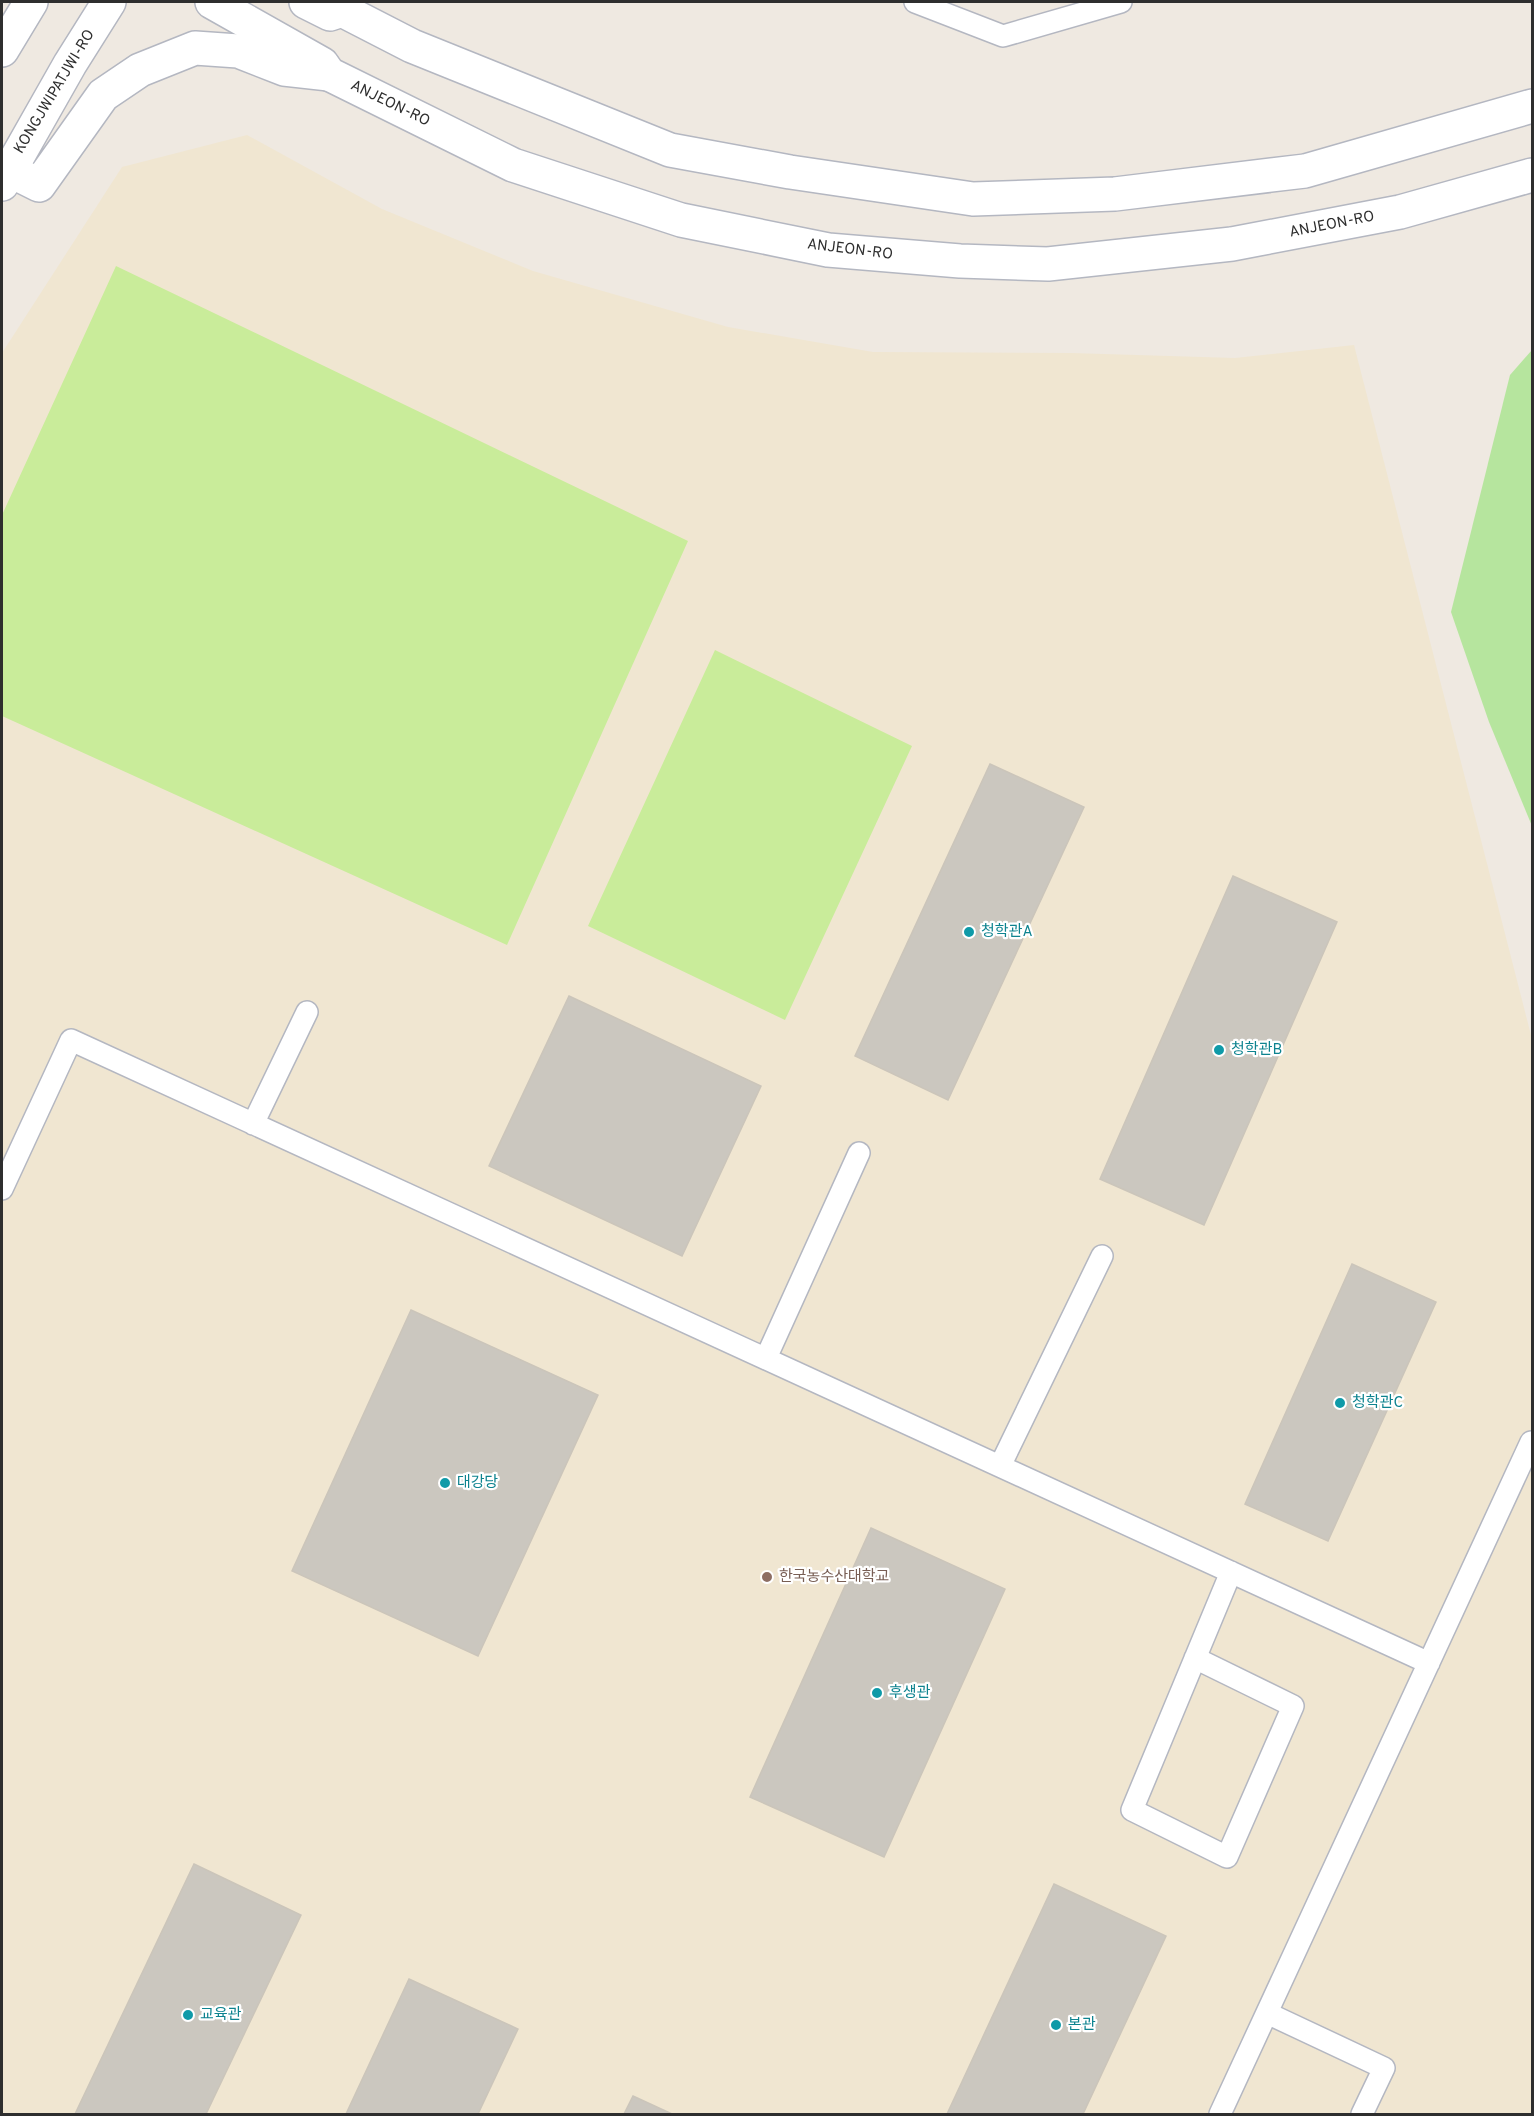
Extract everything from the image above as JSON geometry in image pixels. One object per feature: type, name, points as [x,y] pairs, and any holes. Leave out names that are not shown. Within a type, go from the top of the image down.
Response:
[{"type":"street","points":[[3,45],[31,2]]},
{"type":"street","name":"KONGJWIPATJWI-RO","points":[[5,177],[70,64],[109,2]]},
{"type":"street","name":"ANJEON-RO","points":[[212,2],[322,64],[329,74],[513,165],[681,220],[828,250],[924,258],[1048,264],[1232,244],[1400,212],[1533,175]]},
{"type":"street","points":[[306,2],[330,14],[343,6],[412,46],[670,150],[790,172],[973,199],[1115,194],[1305,171],[1533,106]]},
{"type":"street","points":[[5,177],[39,185],[103,94],[140,70],[195,48],[238,51],[284,69],[329,74]]},
{"type":"lane","points":[[915,2],[1003,36],[1121,2]]},
{"type":"lane","points":[[253,1124],[306,1012]]},
{"type":"lane","points":[[2,1189],[71,1040],[1429,1663]]},
{"type":"lane","points":[[765,1358],[859,1153]]},
{"type":"lane","points":[[1000,1466],[1102,1256]]},
{"type":"lane","points":[[1220,2115],[1532,1442]]},
{"type":"lane","points":[[1195,1658],[1293,1706],[1227,1857],[1132,1810],[1195,1658],[1232,1572]]},
{"type":"lane","points":[[1267,2013],[1384,2068],[1362,2115]]},
{"type":"shaded area","name":"한국농수산대학교","points":[[247,135],[382,209],[533,271],[728,327],[873,352],[1071,353],[1235,358],[1354,345],[1532,1039],[1532,2114],[2,2114],[2,353],[122,167]]},
{"type":"green space","points":[[116,266],[688,541],[507,945],[2,716],[2,515]]},
{"type":"green space","points":[[1532,350],[1532,826],[1489,722],[1451,612],[1510,375]]},
{"type":"green space","points":[[715,650],[912,746],[785,1020],[588,926]]},
{"type":"building","name":"청학관A","points":[[990,764],[1084,807],[948,1100],[855,1056]]},
{"type":"building","name":"청학관B","points":[[1233,876],[1337,922],[1204,1225],[1100,1179]]},
{"type":"building","points":[[569,996],[761,1086],[682,1256],[489,1166]]},
{"type":"building","name":"청학관C","points":[[1352,1264],[1436,1302],[1328,1541],[1245,1504]]},
{"type":"building","name":"대강당","points":[[411,1310],[598,1395],[478,1656],[292,1571]]},
{"type":"building","name":"후생관","points":[[871,1528],[1005,1589],[884,1857],[750,1797]]},
{"type":"building","name":"교육관","points":[[194,1864],[301,1915],[206,2114],[75,2114]]},
{"type":"building","name":"본관","points":[[1054,1884],[1166,1936],[1083,2114],[947,2114]]},
{"type":"building","points":[[409,1979],[518,2029],[478,2114],[346,2114]]},
{"type":"building","points":[[633,2096],[672,2114],[624,2114]]},
{"type":"place","name":"청학관A","points":[[969,932]]},
{"type":"place","name":"청학관B","points":[[1219,1050]]},
{"type":"place","name":"청학관C","points":[[1340,1403]]},
{"type":"place","name":"대강당","points":[[445,1483]]},
{"type":"place","name":"한국농수산대학교","points":[[767,1577]]},
{"type":"place","name":"후생관","points":[[877,1693]]},
{"type":"place","name":"교육관","points":[[188,2015]]},
{"type":"place","name":"본관","points":[[1056,2025]]}]
